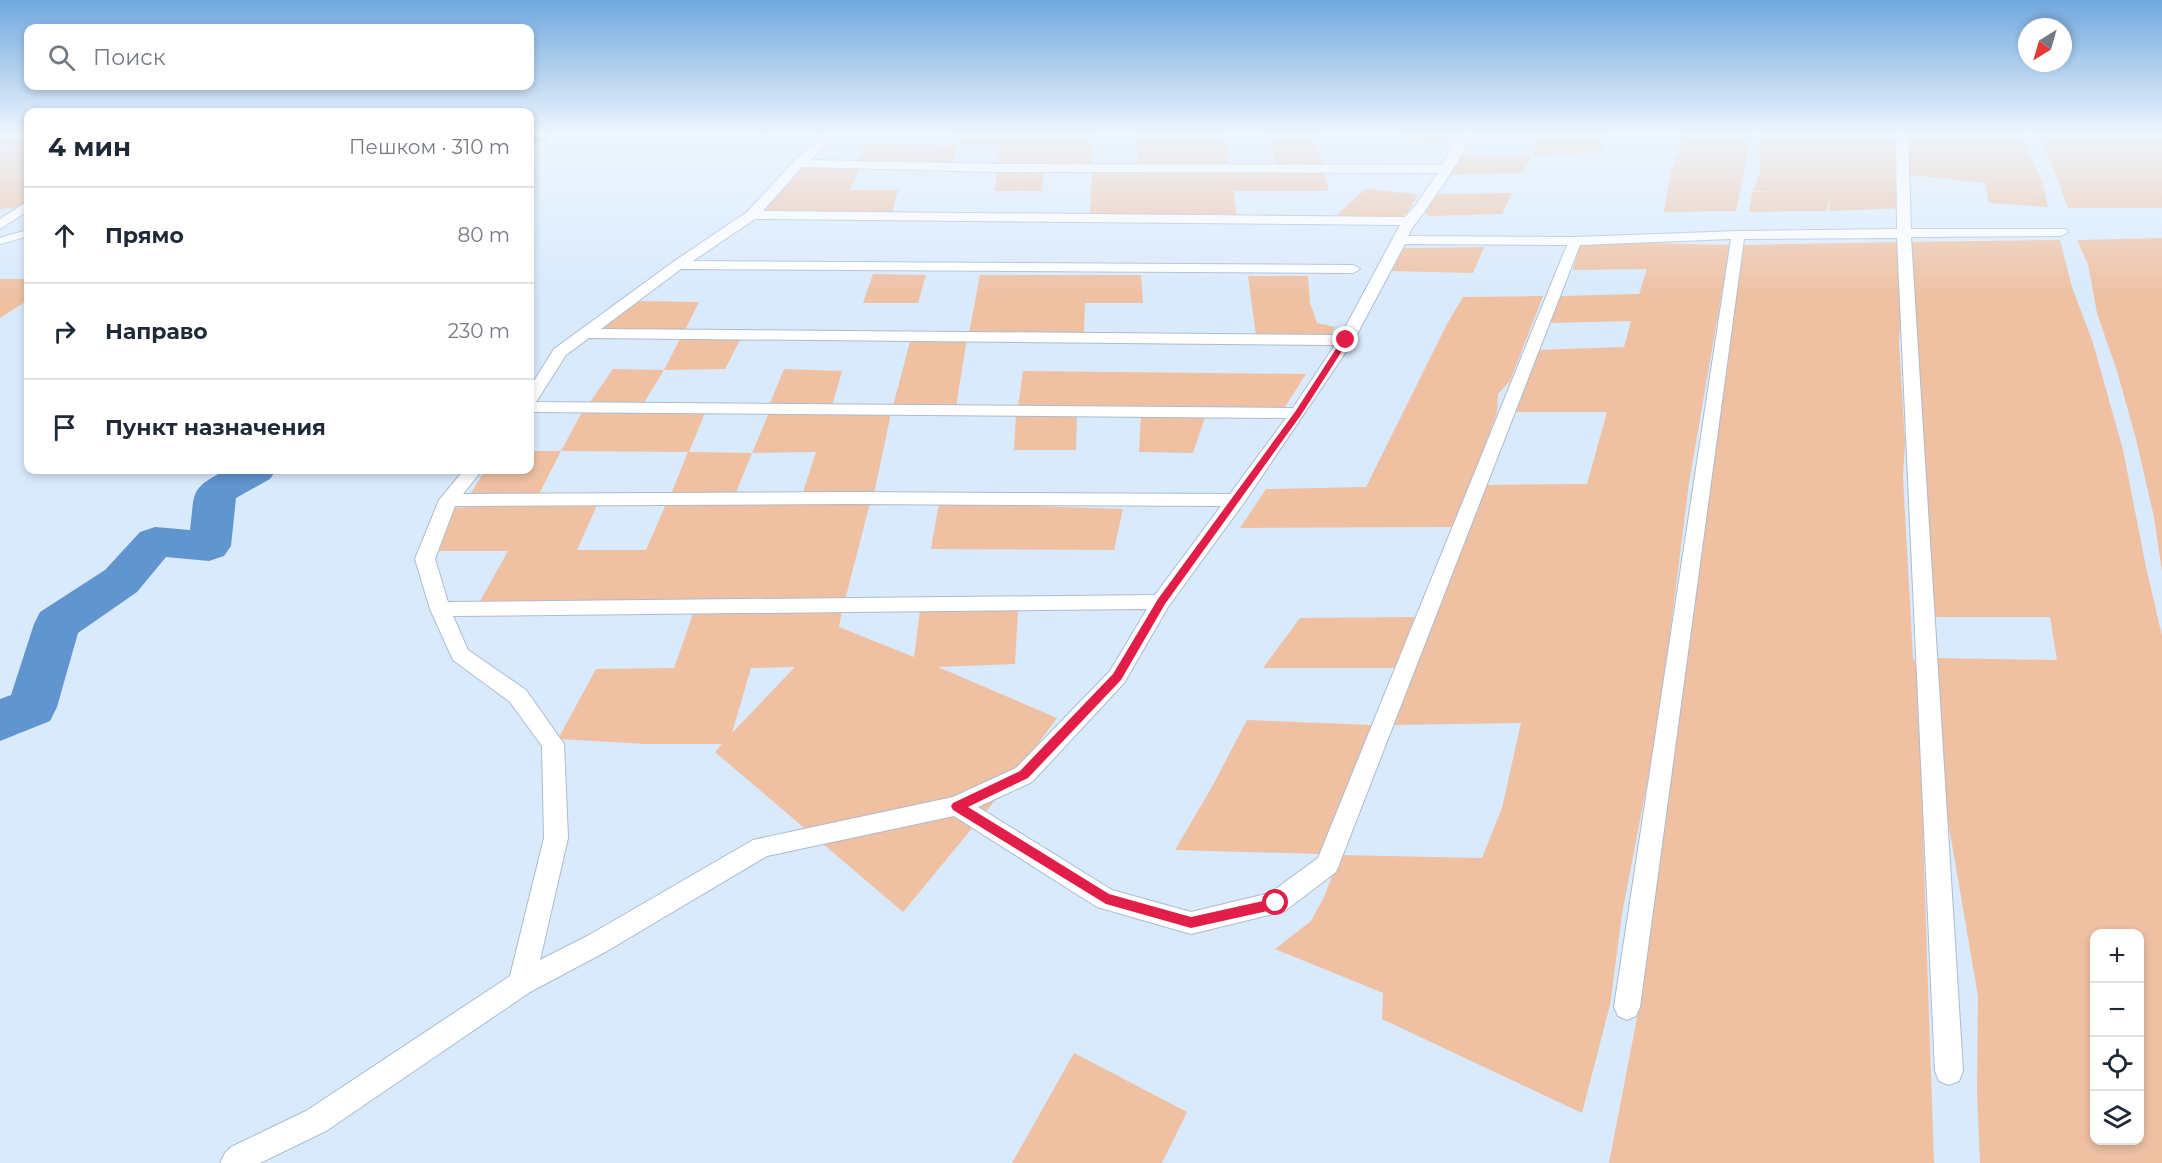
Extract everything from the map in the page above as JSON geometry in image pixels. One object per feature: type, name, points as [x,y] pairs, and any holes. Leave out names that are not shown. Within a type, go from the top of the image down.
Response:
[{"type":"street","points":[[534,393],[560,352],[678,265],[752,215],[776,188]]},
{"type":"street","points":[[235,1163],[316,1121],[521,983],[598,943],[762,847],[957,806],[1024,775],[1117,677],[1161,602],[1237,500],[1346,340],[1404,231],[1433,188]]},
{"type":"street","points":[[1903,188],[1949,1071]]},
{"type":"street","points":[[0,225],[24,208]]},
{"type":"street","points":[[752,215],[1404,231],[1575,241],[1738,235],[2061,232]]},
{"type":"street","points":[[1627,1007],[1738,235]]},
{"type":"street","points":[[957,806],[1106,899],[1191,922],[1276,903],[1327,865],[1575,241]]},
{"type":"street","points":[[678,265],[1353,269]]},
{"type":"street","points":[[584,333],[1346,340]]},
{"type":"street","points":[[534,407],[1298,413]]},
{"type":"street","points":[[470,474],[448,500],[425,559],[440,609],[460,655],[518,696],[553,744],[556,838],[521,983]]},
{"type":"street","points":[[448,500],[836,498],[1237,500]]},
{"type":"street","points":[[440,609],[1161,602]]},
{"type":"lane","points":[[0,241],[24,234]]},
{"type":"shaded area","points":[[0,188],[24,188],[24,202],[15,208],[0,209]]},
{"type":"shaded area","points":[[781,188],[898,190],[892,213],[769,212],[764,208]]},
{"type":"shaded area","points":[[995,188],[1042,188],[1042,191],[995,191]]},
{"type":"shaded area","points":[[1091,188],[1328,188],[1329,191],[1234,191],[1236,214],[1090,214]]},
{"type":"shaded area","points":[[1668,188],[1740,188],[1736,211],[1664,212]]},
{"type":"shaded area","points":[[1754,188],[1902,188],[1903,208],[1829,211],[1830,195],[1826,211],[1749,212],[1752,192],[1791,191],[1753,191]]},
{"type":"shaded area","points":[[1986,188],[2044,188],[2048,207],[1989,203]]},
{"type":"shaded area","points":[[2061,188],[2162,188],[2162,208],[2068,208]]},
{"type":"shaded area","points":[[1365,189],[1418,194],[1408,212],[1398,219],[1337,215]]},
{"type":"shaded area","points":[[1512,193],[1502,214],[1430,216],[1425,213],[1435,194]]},
{"type":"shaded area","points":[[2162,238],[2162,572],[2154,517],[2136,439],[2117,371],[2097,313],[2088,264],[2077,240]]},
{"type":"shaded area","points":[[2060,240],[2072,287],[2093,343],[2123,450],[2162,636],[2162,1163],[1980,1163],[1977,1090],[1978,996],[1941,780],[1934,658],[2057,660],[2050,617],[1932,617],[1910,242]]},
{"type":"shaded area","points":[[1900,242],[1899,342],[1905,443],[1903,477],[1913,658],[1917,666],[1918,720],[1923,773],[1934,1163],[1609,1163],[1643,987],[1743,245]]},
{"type":"shaded area","points":[[1650,243],[1730,245],[1689,483],[1659,721],[1622,914],[1610,1005],[1582,1113],[1382,1019],[1383,993],[1275,949],[1311,921],[1324,897],[1340,855],[1482,858],[1502,808],[1521,723],[1392,725],[1485,485],[1587,484],[1607,412],[1512,412],[1538,350],[1624,347],[1631,321],[1549,323],[1561,296],[1639,294],[1647,269],[1573,270],[1580,245]]},
{"type":"shaded area","points":[[1484,247],[1473,273],[1390,271],[1403,248]]},
{"type":"shaded area","points":[[873,274],[926,275],[918,303],[863,303]]},
{"type":"shaded area","points":[[980,275],[1141,275],[1143,303],[1085,303],[1084,333],[969,333]]},
{"type":"shaded area","points":[[1248,276],[1308,276],[1310,303],[1317,323],[1335,327],[1330,334],[1320,336],[1256,335]]},
{"type":"shaded area","points":[[0,279],[24,279],[24,303],[0,318]]},
{"type":"shaded area","points":[[1543,296],[1510,381],[1498,394],[1497,413],[1454,527],[1240,528],[1266,489],[1366,487],[1447,324],[1463,297]]},
{"type":"shaded area","points":[[635,301],[699,302],[684,332],[617,331],[604,328],[603,325]]},
{"type":"shaded area","points":[[681,337],[741,338],[725,369],[664,370]]},
{"type":"shaded area","points":[[911,338],[967,338],[956,407],[893,406]]},
{"type":"shaded area","points":[[613,369],[664,370],[642,406],[588,405]]},
{"type":"shaded area","points":[[784,369],[842,371],[832,406],[769,406]]},
{"type":"shaded area","points":[[1023,371],[1306,374],[1283,410],[1018,407]]},
{"type":"shaded area","points":[[582,412],[705,413],[689,452],[752,453],[735,495],[671,494],[688,452],[561,451]]},
{"type":"shaded area","points":[[769,413],[891,413],[874,494],[802,495],[816,452],[752,453]]},
{"type":"shaded area","points":[[1016,414],[1077,414],[1076,450],[1014,450]]},
{"type":"shaded area","points":[[1141,415],[1205,417],[1193,453],[1139,452]]},
{"type":"shaded area","points":[[534,451],[561,451],[539,494],[471,493],[483,474],[534,474]]},
{"type":"shaded area","points":[[533,503],[598,503],[577,550],[646,550],[666,504],[870,503],[845,600],[480,601],[508,551],[439,551],[453,508]]},
{"type":"shaded area","points":[[939,503],[1123,509],[1114,550],[931,549]]},
{"type":"shaded area","points":[[842,610],[839,627],[914,657],[920,610],[1018,611],[1015,664],[938,667],[1057,718],[1002,792],[903,912],[715,752],[722,744],[646,744],[558,739],[596,669],[674,668],[694,611]],"holes":[[[751,668],[794,668],[732,733]]]},
{"type":"shaded area","points":[[1415,617],[1395,668],[1263,668],[1300,618]]},
{"type":"shaded area","points":[[1247,720],[1372,725],[1321,854],[1175,850]]},
{"type":"shaded area","points":[[1074,1053],[1187,1112],[1162,1163],[1012,1163]]},
{"type":"waterway","points":[[0,721],[32,707],[57,624],[121,581],[155,542],[209,546],[216,492],[249,474]]},
{"type":"route","points":[[1276,903],[1191,922],[1106,899],[957,806],[1024,775],[1117,677],[1161,602],[1237,500],[1346,340]]}]
